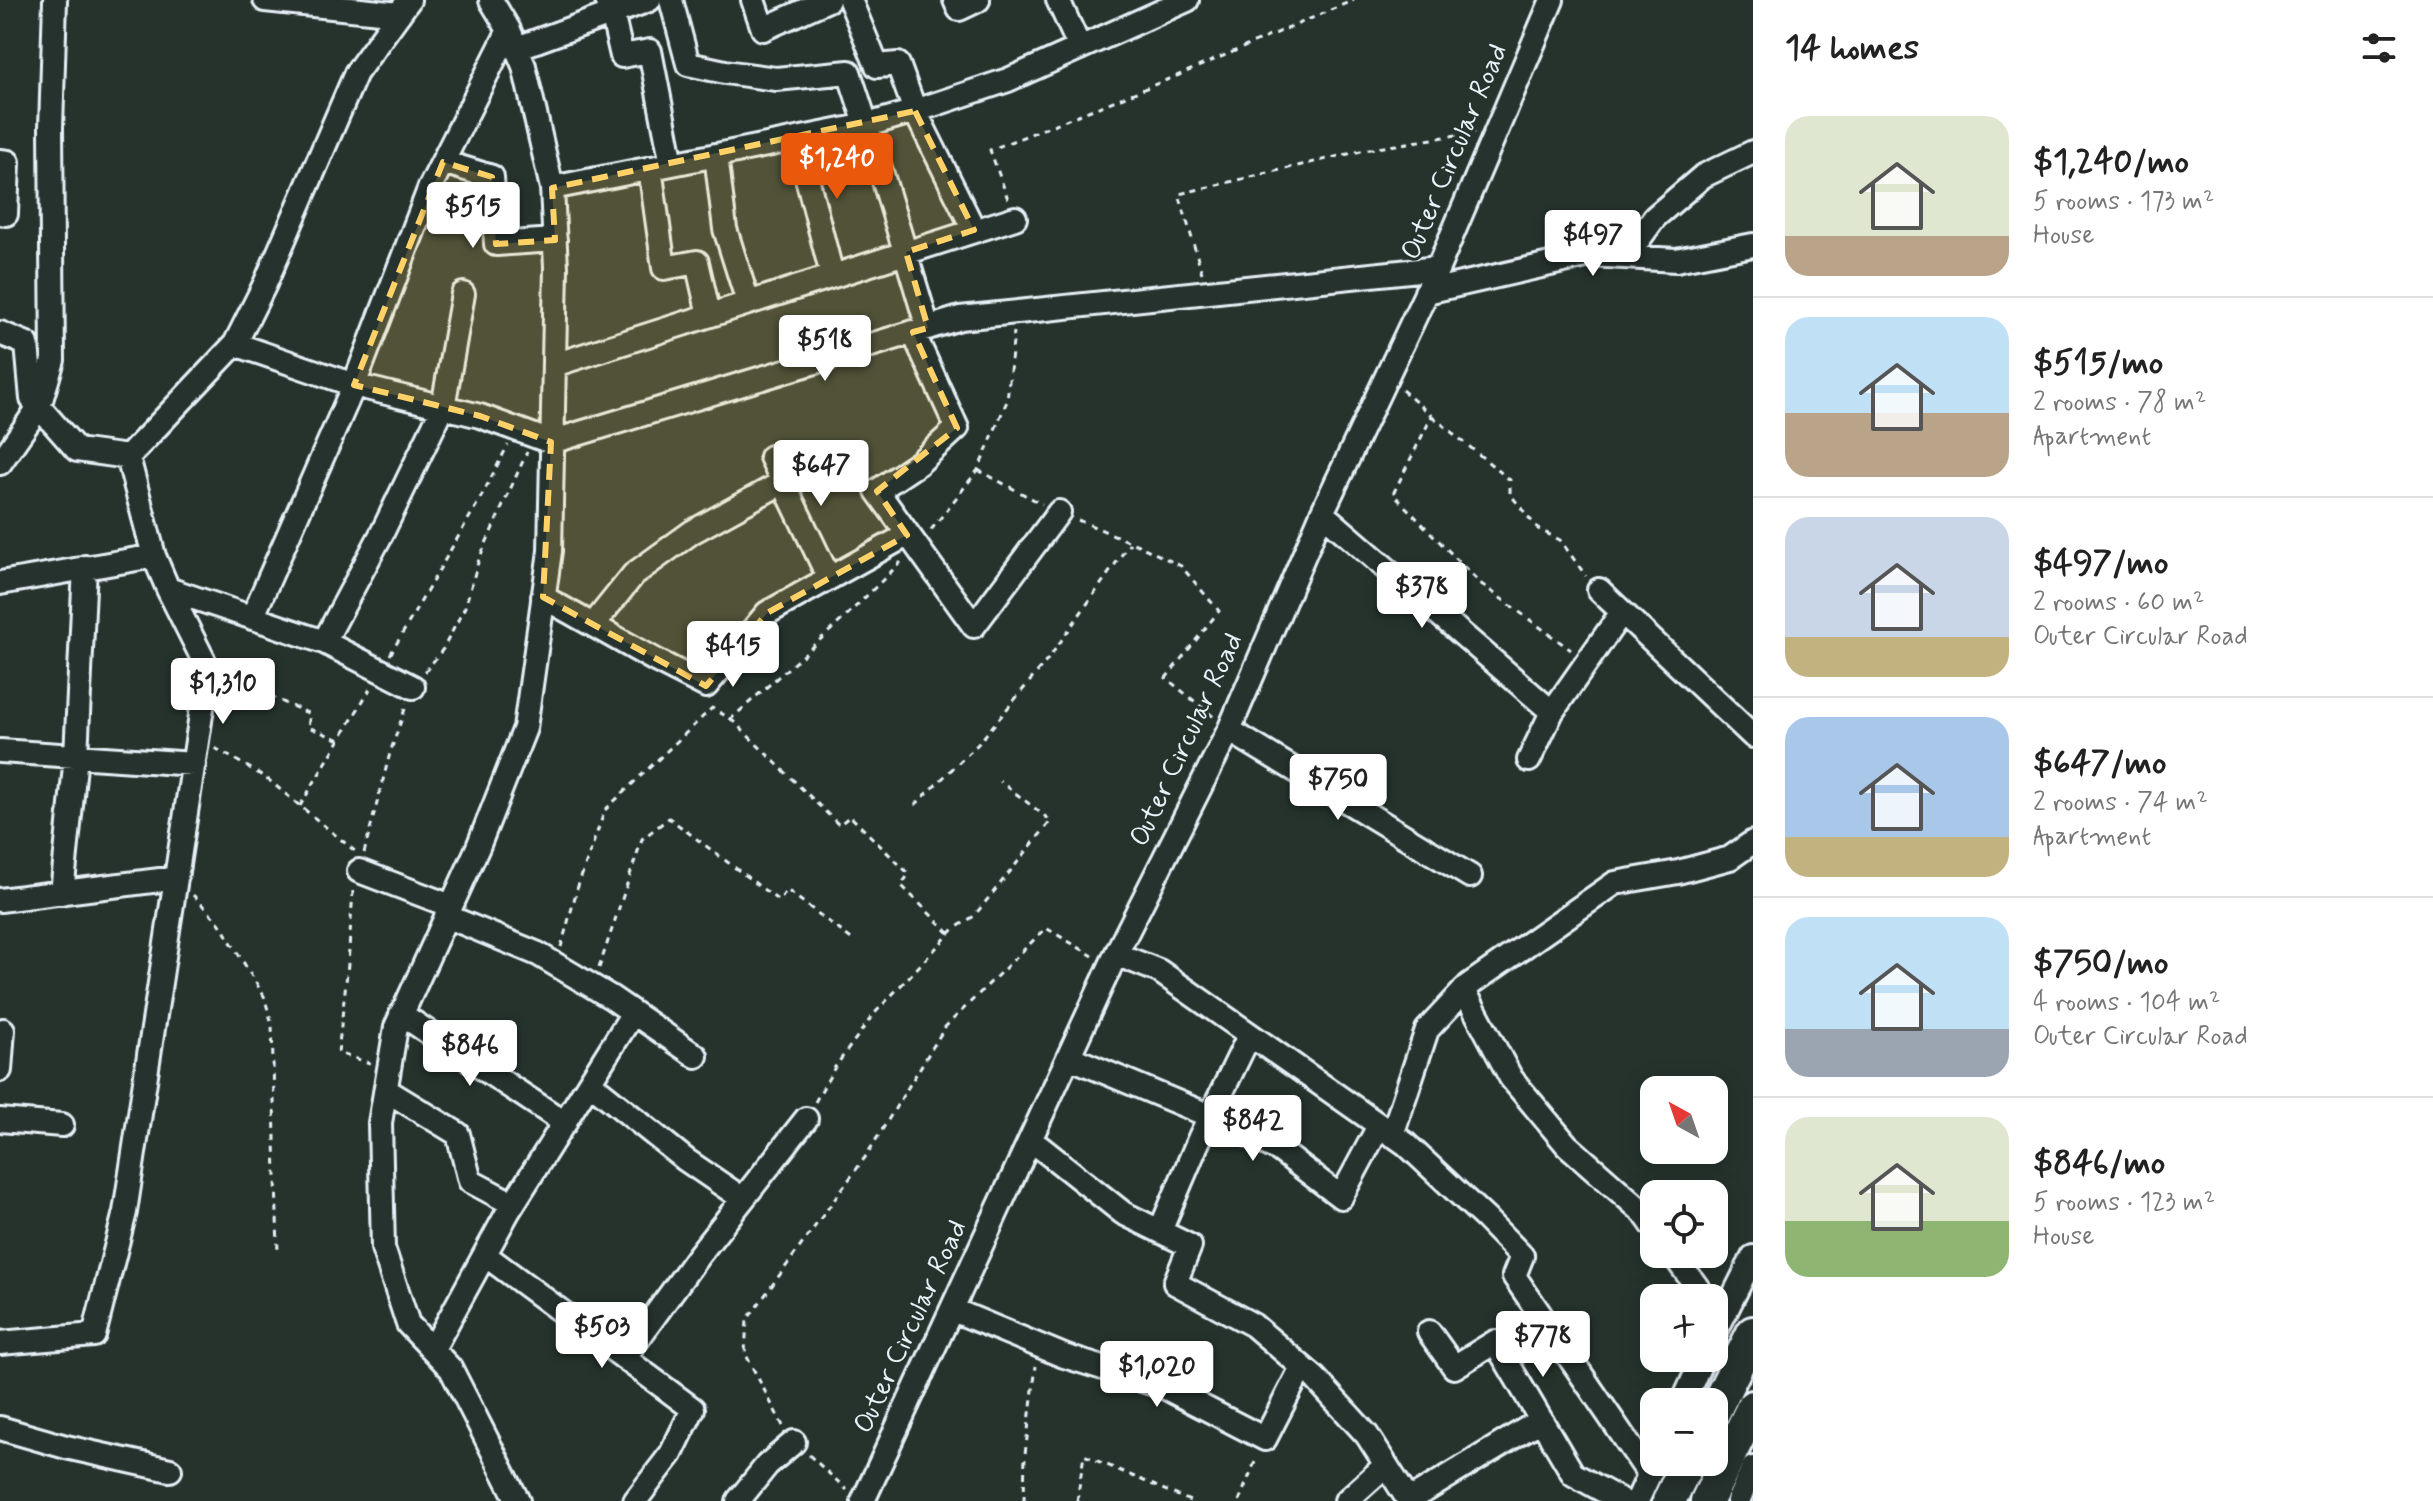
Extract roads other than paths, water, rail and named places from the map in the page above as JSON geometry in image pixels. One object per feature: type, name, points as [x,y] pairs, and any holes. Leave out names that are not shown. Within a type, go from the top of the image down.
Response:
[{"type":"highway","points":[[1726,1388],[1753,1333]]},
{"type":"highway","points":[[1707,1501],[1753,1407]]},
{"type":"highway","points":[[1669,1501],[1681,1476]]},
{"type":"street","points":[[0,463],[39,407],[53,360],[51,128],[55,0]]},
{"type":"street","points":[[491,0],[524,66],[552,188],[555,240],[554,365],[534,436],[550,551],[525,728],[478,847],[396,1027],[380,1123],[383,1248],[408,1324],[451,1369],[518,1501]]},
{"type":"street","points":[[252,618],[354,385],[430,187],[513,39],[609,6],[649,0]]},
{"type":"street","points":[[671,0],[688,64],[776,79],[849,72],[906,252],[920,330],[957,428],[919,463],[877,491],[974,626],[1059,512]]},
{"type":"street","points":[[753,0],[763,29],[828,0]]},
{"type":"street","points":[[850,0],[877,66],[898,64],[915,111],[974,230]]},
{"type":"street","points":[[955,0],[959,9],[978,0]]},
{"type":"street","points":[[1058,0],[1080,48]]},
{"type":"street","points":[[552,188],[867,125],[915,111],[1008,80],[1187,0]]},
{"type":"street","name":"Outer Circular Road","points":[[856,1496],[953,1310],[1113,960],[1229,730],[1322,513],[1438,268],[1552,0]]},
{"type":"street","points":[[276,1],[404,7]]},
{"type":"street","points":[[609,6],[622,56],[650,51],[672,164]]},
{"type":"street","points":[[128,457],[235,344],[265,284],[356,73],[404,7]]},
{"type":"street","points":[[797,139],[832,275]]},
{"type":"street","points":[[1626,257],[1655,217],[1703,176],[1753,152]]},
{"type":"street","points":[[716,155],[725,229],[748,302]]},
{"type":"street","points":[[0,161],[8,162],[6,214],[0,213]]},
{"type":"street","points":[[443,162],[492,177],[496,244],[555,240]]},
{"type":"street","points":[[650,168],[664,268],[697,262],[709,315]]},
{"type":"street","points":[[554,365],[1015,218]]},
{"type":"street","points":[[0,222],[0,233]]},
{"type":"street","points":[[1426,292],[1590,255],[1676,260],[1753,245]]},
{"type":"street","points":[[235,344],[354,385],[480,416],[534,436],[960,318],[1438,268]]},
{"type":"street","points":[[324,642],[382,533],[443,407],[463,294]]},
{"type":"street","points":[[0,333],[27,344],[32,399],[77,450],[128,457]]},
{"type":"street","points":[[0,1343],[94,1335],[125,1212],[208,669],[154,556],[128,457]]},
{"type":"street","points":[[771,457],[829,578]]},
{"type":"street","points":[[593,625],[634,574],[692,532],[783,482]]},
{"type":"street","points":[[1322,513],[1552,712]]},
{"type":"street","points":[[543,597],[706,686],[767,613],[829,578],[912,542]]},
{"type":"street","points":[[0,583],[154,556]]},
{"type":"street","points":[[62,893],[76,756],[85,567]]},
{"type":"street","points":[[168,589],[324,642],[413,687]]},
{"type":"street","points":[[1599,590],[1753,736]]},
{"type":"street","points":[[1529,760],[1552,712],[1622,612]]},
{"type":"street","points":[[1229,730],[1470,876]]},
{"type":"street","points":[[0,751],[194,764]]},
{"type":"street","points":[[1069,1057],[1210,1116],[1279,1150],[1341,1197],[1386,1130],[1427,1030],[1464,990],[1615,883],[1678,872],[1730,858],[1753,842]]},
{"type":"street","points":[[359,871],[538,954],[696,1056]]},
{"type":"street","points":[[0,900],[176,878]]},
{"type":"street","points":[[1113,960],[1159,971],[1406,1144],[1522,1256],[1514,1276],[1640,1451]]},
{"type":"street","points":[[1464,990],[1511,1078],[1567,1145],[1640,1209]]},
{"type":"street","points":[[433,1349],[513,1204],[633,1013]]},
{"type":"street","points":[[401,1014],[565,1123]]},
{"type":"street","points":[[0,1070],[3,1030]]},
{"type":"street","points":[[1160,1231],[1249,1036]]},
{"type":"street","points":[[387,1080],[458,1134],[470,1181],[513,1204]]},
{"type":"street","points":[[590,1083],[686,1160],[743,1199]]},
{"type":"street","points":[[624,1358],[698,1256],[806,1119]]},
{"type":"street","points":[[0,1120],[62,1125]]},
{"type":"street","points":[[1031,1140],[1123,1213],[1190,1246],[1175,1283],[1253,1325],[1302,1367],[1367,1435],[1409,1501],[1541,1420]]},
{"type":"street","points":[[485,1255],[693,1409],[671,1454],[635,1501]]},
{"type":"street","points":[[1728,1301],[1753,1257]]},
{"type":"street","points":[[953,1310],[1042,1347],[1164,1387],[1265,1439],[1302,1367]]},
{"type":"street","points":[[1429,1332],[1454,1367],[1495,1342],[1573,1474],[1622,1501]]},
{"type":"street","points":[[0,1428],[66,1447],[170,1470]]},
{"type":"street","points":[[738,1501],[767,1465],[794,1442]]},
{"type":"street","points":[[1346,1501],[1386,1465]]},
{"type":"street","points":[[1738,1501],[1753,1468]]},
{"type":"street","points":[[1637,1501],[1648,1476]]}]
